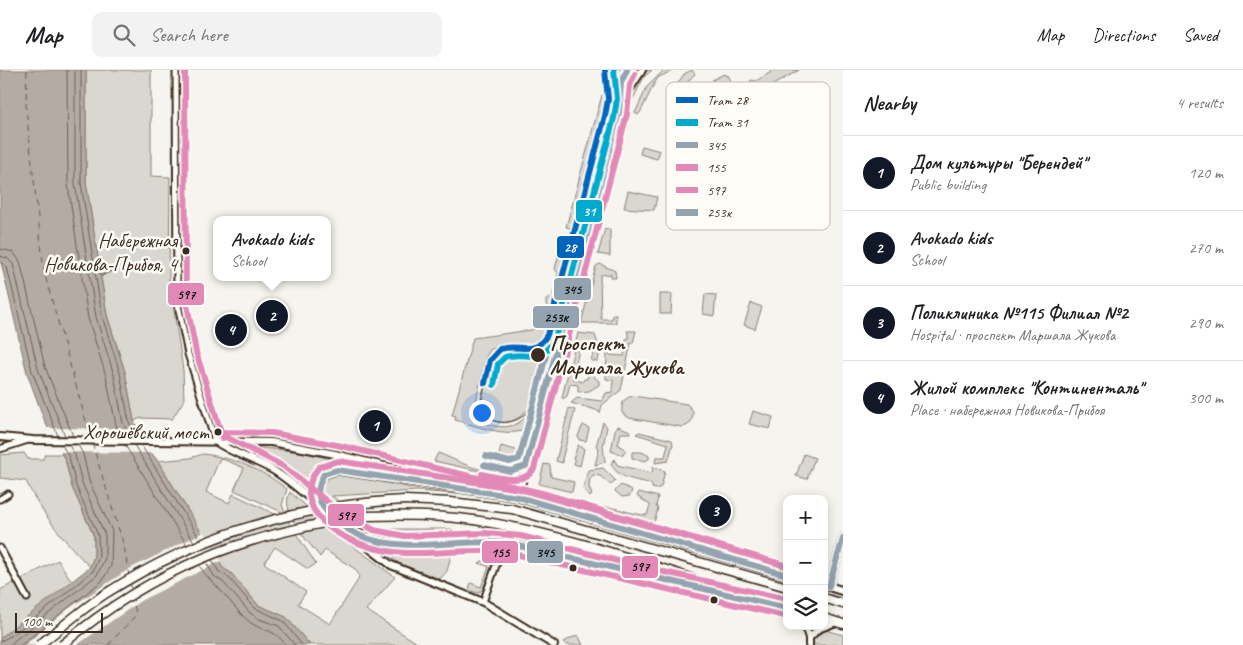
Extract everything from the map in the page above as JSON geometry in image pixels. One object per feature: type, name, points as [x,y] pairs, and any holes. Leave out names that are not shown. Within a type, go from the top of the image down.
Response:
[{"type":"main road","points":[[738,594],[658,579],[504,543],[467,542],[402,545],[372,538],[344,527],[324,511],[318,500],[316,486],[324,474],[337,470],[413,483],[518,497],[783,574]]},
{"type":"main road","points":[[39,645],[104,595],[193,546],[270,519],[307,510],[352,503],[404,500],[450,502],[512,509],[783,586]]},
{"type":"main road","points":[[62,645],[116,604],[197,560],[271,533],[366,516],[448,517],[510,526],[570,542],[783,607]]},
{"type":"main road","points":[[828,586],[843,591]]},
{"type":"main road","points":[[828,599],[843,604]]},
{"type":"street","points":[[176,70],[177,300],[188,354],[215,441],[225,448],[257,462],[280,475],[324,511]]},
{"type":"street","points":[[518,497],[621,102],[621,83],[617,70]]},
{"type":"street","points":[[621,83],[626,70]]},
{"type":"street","points":[[621,102],[642,70]]},
{"type":"street","points":[[621,83],[627,84],[634,81]]},
{"type":"street","points":[[0,437],[32,440],[253,440],[303,447],[491,492]]},
{"type":"street","points":[[0,449],[32,440]]},
{"type":"street","points":[[0,498],[8,494]]},
{"type":"street","points":[[344,527],[384,561],[418,577],[483,602],[554,645]]},
{"type":"street","points":[[827,585],[843,538]]},
{"type":"street","points":[[483,602],[504,543]]},
{"type":"street","points":[[0,548],[27,598]]},
{"type":"street","points":[[809,642],[818,629],[839,623]]},
{"type":"shaded area","points":[[86,70],[151,70],[151,176],[170,177],[169,278],[183,370],[184,400],[172,419],[141,418],[134,421],[125,372],[107,315],[86,182]]},
{"type":"shaded area","points":[[647,70],[652,70],[644,77],[632,101],[564,360],[561,359],[629,100]]},
{"type":"shaded area","points":[[664,70],[674,70],[659,77],[655,82],[638,115],[635,113],[647,87]]},
{"type":"shaded area","points":[[692,70],[695,74],[687,82],[679,82],[684,74]]},
{"type":"shaded area","points":[[771,70],[799,70],[778,82],[750,82],[751,80],[756,81],[771,72]]},
{"type":"shaded area","points":[[724,74],[728,75],[731,81],[713,82],[712,80]]},
{"type":"shaded area","points":[[602,95],[605,95],[603,116],[573,229],[566,227]]},
{"type":"shaded area","points":[[642,146],[660,151],[657,159],[640,154]]},
{"type":"shaded area","points":[[628,191],[657,197],[654,210],[624,208]]},
{"type":"shaded area","points":[[605,229],[610,230],[610,256],[598,254]]},
{"type":"shaded area","points":[[564,234],[571,237],[553,305],[549,307],[546,305],[546,300],[552,297],[558,273],[555,269]]},
{"type":"shaded area","points":[[600,264],[615,271],[616,278],[611,278],[611,274],[600,275],[601,319],[612,319],[612,315],[616,315],[616,323],[581,323],[596,266]]},
{"type":"shaded area","points":[[660,294],[672,294],[671,314],[660,314]]},
{"type":"shaded area","points":[[705,294],[716,295],[714,316],[703,314]]},
{"type":"shaded area","points":[[751,303],[762,307],[755,329],[744,325]]},
{"type":"shaded area","points":[[551,312],[560,314],[531,425],[524,430],[505,432],[494,431],[455,420],[456,416],[452,415],[473,338],[531,330],[543,324],[547,314]],"holes":[[[549,340],[536,392],[536,380]],[[500,345],[513,347],[499,349],[492,356],[481,405],[487,417],[494,421],[507,422],[519,417],[533,402],[525,417],[519,422],[505,427],[481,421],[474,410],[486,357],[490,350]]]},
{"type":"shaded area","points":[[627,331],[636,331],[633,343],[631,343],[621,390],[602,405],[600,413],[596,410],[571,403],[577,398],[602,401],[606,393],[613,392],[613,380],[606,379],[607,351],[610,355],[624,356],[626,339],[629,338]]},
{"type":"shaded area","points":[[578,333],[595,335],[600,351],[598,361],[591,361],[594,350],[593,346],[582,343],[573,379],[583,382],[584,379],[587,379],[590,368],[595,369],[594,377],[599,381],[599,385],[589,391],[578,392],[578,385],[570,384],[567,396],[563,399],[562,397]]},
{"type":"shaded area","points":[[553,391],[556,392],[544,435],[541,437]]},
{"type":"shaded area","points":[[633,396],[687,404],[693,411],[692,419],[688,425],[682,427],[629,418],[622,413],[622,407],[625,400]]},
{"type":"shaded area","points":[[569,408],[575,410],[562,459],[563,463],[556,461]]},
{"type":"shaded area","points":[[753,411],[773,417],[770,429],[749,424]]},
{"type":"shaded area","points":[[603,422],[607,427],[603,446],[605,462],[595,465],[599,449],[596,446]]},
{"type":"shaded area","points":[[583,425],[589,428],[586,441],[579,440],[578,436]]},
{"type":"shaded area","points":[[618,426],[630,431],[630,433],[621,433],[618,445],[626,450],[622,455],[611,451],[615,430]]},
{"type":"shaded area","points":[[639,432],[672,440],[673,444],[668,461],[655,463],[656,457],[665,457],[668,444],[636,434]]},
{"type":"shaded area","points":[[578,445],[584,449],[580,466],[574,464],[575,460],[573,459]]},
{"type":"shaded area","points":[[244,446],[301,452],[394,474],[394,476],[356,467],[329,467],[319,471],[312,479],[310,493],[275,464],[245,450]]},
{"type":"shaded area","points":[[501,446],[523,452],[520,462],[511,467],[497,464]]},
{"type":"shaded area","points":[[632,452],[642,452],[649,456],[649,459],[645,461],[632,458]]},
{"type":"shaded area","points":[[24,453],[28,459],[43,459],[45,454],[61,454],[65,459],[72,487],[94,537],[94,556],[90,567],[54,527],[26,481],[0,478],[0,455]]},
{"type":"shaded area","points":[[438,453],[483,470],[479,471],[434,461]]},
{"type":"shaded area","points":[[203,454],[226,458],[257,470],[287,489],[282,505],[286,514],[234,490],[244,468],[220,458],[206,492],[229,503],[233,494],[287,520],[316,564],[308,569],[275,547],[264,563],[306,592],[298,604],[330,624],[358,580],[359,575],[355,569],[325,550],[320,557],[302,535],[291,517],[288,508],[290,492],[346,541],[395,577],[366,610],[420,645],[310,645],[286,617],[258,605],[231,573],[223,569],[158,461],[190,458]]},
{"type":"shaded area","points":[[804,454],[815,458],[807,479],[796,476]]},
{"type":"shaded area","points":[[615,459],[617,465],[652,473],[653,467],[665,471],[661,487],[652,488],[652,484],[622,476],[611,463]]},
{"type":"shaded area","points":[[544,464],[550,465],[551,477],[574,482],[572,492],[539,484]]},
{"type":"shaded area","points":[[432,465],[480,476],[483,481],[509,488],[433,472]]},
{"type":"shaded area","points":[[603,468],[615,480],[611,485],[600,476],[593,475],[590,478],[589,487],[592,495],[590,497],[583,489],[588,470]]},
{"type":"shaded area","points":[[336,473],[417,489],[457,494],[417,491],[332,496],[373,529],[450,529],[531,542],[485,537],[421,541],[393,539],[359,528],[322,499],[320,486],[322,482],[327,477]]},
{"type":"shaded area","points":[[621,485],[632,490],[630,496],[622,497],[615,491]]},
{"type":"shaded area","points":[[639,492],[658,497],[656,507],[658,508],[654,523],[604,511],[604,507],[609,507],[647,515],[650,505],[637,496]]},
{"type":"shaded area","points":[[371,543],[411,550],[467,546],[500,548],[495,552],[484,555],[453,548],[447,571],[440,579],[400,564]]},
{"type":"shaded area","points":[[488,558],[494,562],[483,589],[478,593],[471,591],[469,588],[471,583],[481,587],[489,567],[479,563]]},
{"type":"shaded area","points":[[58,560],[72,582],[0,638],[0,590]]},
{"type":"shaded area","points":[[825,630],[843,635],[843,645],[812,645],[813,639]]},
{"type":"shaded area","points":[[578,635],[583,645],[567,645],[563,642]]},
{"type":"water","points":[[0,70],[86,70],[86,182],[107,315],[125,372],[134,421],[149,450],[158,461],[223,568],[231,573],[258,605],[286,617],[310,645],[0,645],[0,638],[90,567],[94,556],[94,536],[72,487],[65,459],[45,422],[27,373],[0,258]]},
{"type":"pier","name":"Хорошёвский мост","points":[[46,428],[141,429],[155,453],[57,452]]},
{"type":"pier","points":[[204,532],[221,561],[142,600],[77,645],[25,645],[68,609],[129,569]]},
{"type":"waterway","points":[[101,276],[116,268],[123,261]]},
{"type":"ferry route","points":[[27,70],[26,108],[44,272],[91,439]]},
{"type":"ferry route","points":[[92,443],[124,546],[129,576]]},
{"type":"ferry route","points":[[130,582],[132,590]]},
{"type":"ferry route","points":[[108,645],[136,615],[133,597]]},
{"type":"tram line","name":"28","points":[[485,383],[490,360],[500,349],[532,348],[542,342],[547,335],[605,116],[608,99],[605,70]]},
{"type":"tram line","name":"31","points":[[494,385],[498,364],[505,357],[513,355],[538,355],[544,352],[555,338],[614,118],[617,99],[614,70]]},
{"type":"tram line","points":[[485,383],[481,406],[488,418],[501,422],[515,420],[530,408],[543,365]]},
{"type":"transit line","name":"597","points":[[185,70],[186,299],[196,352],[223,438]]},
{"type":"transit line","name":"253к","points":[[486,456],[510,462],[519,459],[610,111],[612,82],[617,70]]},
{"type":"transit line","name":"345","points":[[484,465],[510,471],[526,466],[619,112],[621,83],[627,70]]},
{"type":"transit line","name":"155","points":[[482,474],[517,479],[529,474],[534,469],[627,114],[630,85],[635,74]]},
{"type":"transit line","name":"597","points":[[218,432],[272,433],[337,445],[542,493],[783,565]]},
{"type":"transit line","name":"597","points":[[220,434],[283,466],[339,511],[374,530],[405,536],[486,533],[521,536],[637,566],[783,598]]},
{"type":"transit line","name":"155","points":[[783,565],[520,489],[338,461],[319,467],[310,482],[311,504],[317,515],[334,531],[369,547],[408,553],[505,552],[783,616]]},
{"type":"transit line","name":"345","points":[[783,574],[518,497],[337,470],[324,474],[318,494],[327,512],[345,528],[366,538],[388,543],[412,545],[506,543],[783,607]]},
{"type":"transit line","name":"345","points":[[829,586],[843,538]]},
{"type":"place","name":"Набережная Новикова-Прибоя, 4","points":[[186,251]]},
{"type":"place","name":"Avokado kids","points":[[272,316]]},
{"type":"place","name":"Жилой комплекс \"Континенталь\"","points":[[231,330]]},
{"type":"place","name":"Проспект Маршала Жукова","points":[[538,355]]},
{"type":"place","name":"Дом культуры \"Берендей\"","points":[[375,426]]},
{"type":"place","name":"Хорошёвский мост","points":[[218,432]]},
{"type":"place","name":"Поликлиника №115 Филиал №2","points":[[715,511]]}]
